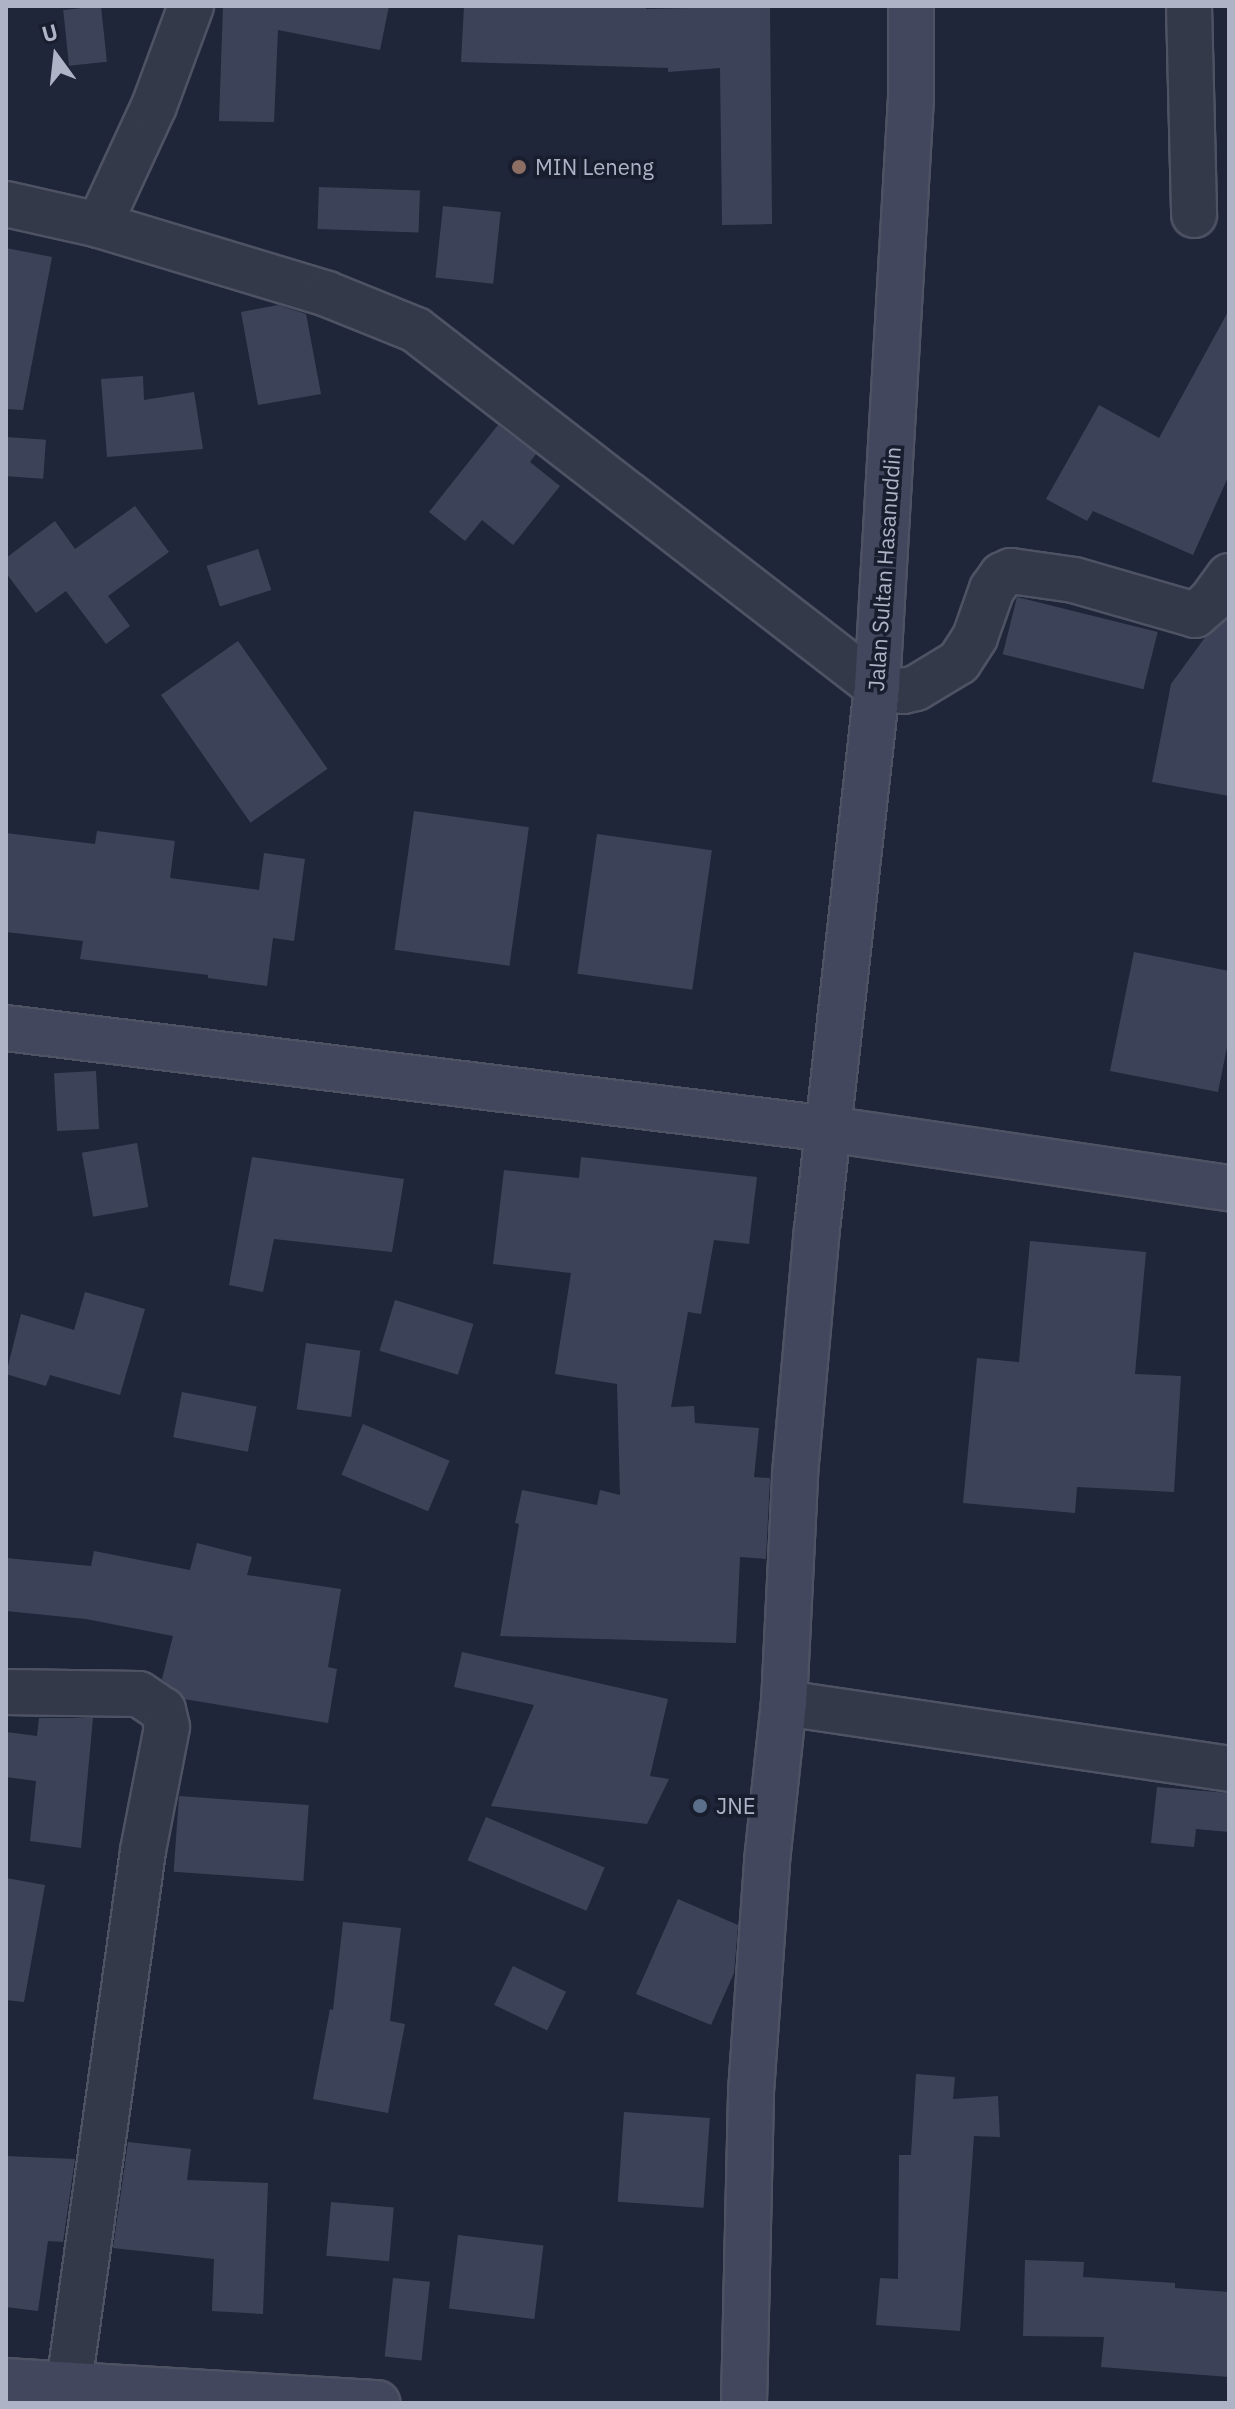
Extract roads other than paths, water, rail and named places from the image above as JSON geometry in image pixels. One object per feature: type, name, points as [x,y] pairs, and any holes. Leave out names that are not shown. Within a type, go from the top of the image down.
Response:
[{"type":"main road","name":"Jalan Sultan Hasanuddin","points":[[744,2403],[751,2092],[767,1861],[784,1703],[795,1474],[828,1129],[877,687],[911,98],[911,6]]},
{"type":"main road","points":[[6,1028],[828,1129],[1229,1188]]},
{"type":"main road","points":[[6,2381],[377,2403]]},
{"type":"street","points":[[99,225],[154,106],[191,6]]},
{"type":"street","points":[[1189,6],[1194,215]]},
{"type":"street","points":[[6,204],[99,225],[327,294],[416,330],[877,687],[903,691],[916,688],[959,662],[975,637],[992,589],[1002,575],[1011,571],[1074,580],[1195,615],[1211,601],[1229,576]]},
{"type":"street","points":[[6,1692],[139,1694],[163,1710],[167,1727],[143,1851],[69,2384]]},
{"type":"street","points":[[784,1703],[1229,1769]]},
{"type":"place","name":"MIN Leneng","points":[[519,167]]},
{"type":"place","name":"JNE","points":[[700,1806]]}]
